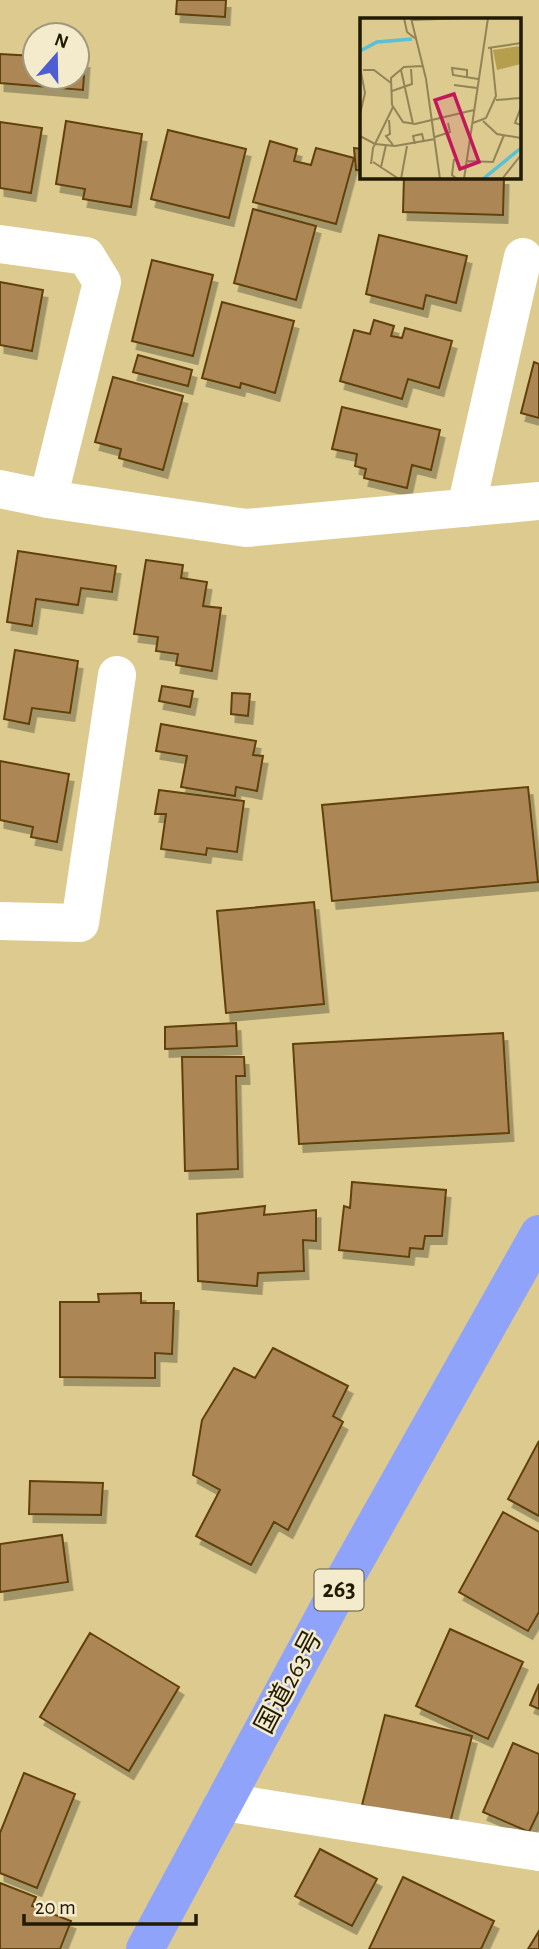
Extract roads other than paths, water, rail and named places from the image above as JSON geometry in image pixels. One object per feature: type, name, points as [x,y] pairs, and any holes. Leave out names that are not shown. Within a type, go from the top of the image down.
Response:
[{"type":"highway","name":"国道263号","points":[[145,1949],[334,1598],[539,1234]]},
{"type":"street","points":[[0,244],[86,256],[102,282],[48,499]]},
{"type":"street","points":[[466,508],[523,257]]},
{"type":"street","points":[[0,489],[48,499],[246,528],[539,500]]},
{"type":"street","points":[[0,921],[80,923],[117,675]]},
{"type":"street","points":[[224,1802],[539,1852]]}]
